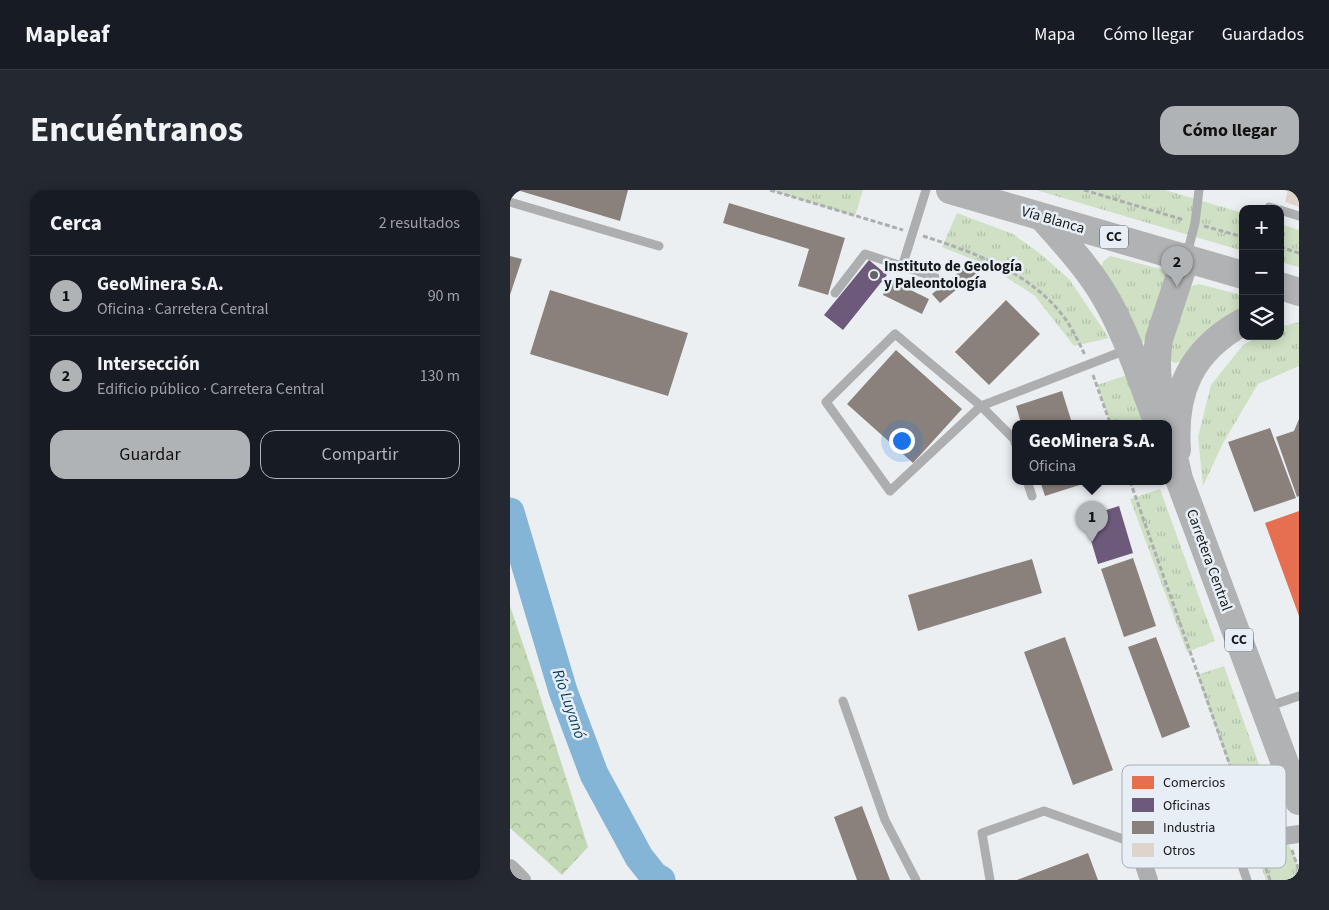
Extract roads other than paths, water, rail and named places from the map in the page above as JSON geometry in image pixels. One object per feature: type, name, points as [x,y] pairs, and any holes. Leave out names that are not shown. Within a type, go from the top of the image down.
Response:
[{"type":"main road","name":"Vía Blanca","points":[[950,190],[1239,274]]},
{"type":"main road","points":[[1042,217],[1073,251],[1108,302],[1157,420]]},
{"type":"main road","points":[[1166,420],[1159,388],[1157,351],[1159,339],[1186,257]]},
{"type":"main road","points":[[1284,287],[1299,292]]},
{"type":"main road","points":[[1284,308],[1299,307]]},
{"type":"main road","points":[[1179,479],[1176,426],[1183,388],[1202,352],[1229,329],[1239,324]]},
{"type":"main road","name":"Carretera Central","points":[[1172,448],[1179,479],[1285,765]]},
{"type":"main road","name":"CC","points":[[1172,461],[1179,479]]},
{"type":"main road","name":"Carretera Central","points":[[1286,766],[1299,801]]},
{"type":"street","points":[[510,868],[522,880]]},
{"type":"street","points":[[1145,868],[1149,880]]},
{"type":"lane","points":[[902,267],[926,190]]},
{"type":"lane","points":[[1186,257],[1195,223],[1199,190]]},
{"type":"lane","points":[[510,202],[659,246]]},
{"type":"lane","points":[[1284,211],[1299,216]]},
{"type":"lane","points":[[835,293],[865,254],[934,276]]},
{"type":"lane","points":[[1012,437],[981,406],[896,334],[826,402],[890,491],[981,406],[1129,349]]},
{"type":"lane","points":[[1028,485],[1032,496]]},
{"type":"lane","points":[[1264,708],[1299,696]]},
{"type":"lane","points":[[843,701],[885,820],[916,880]]},
{"type":"lane","points":[[990,880],[982,833],[1044,811],[1122,839]]},
{"type":"lane","points":[[1243,868],[1247,880]]},
{"type":"waterway","name":"Río Luyanó","points":[[510,512],[563,691],[594,774],[639,857],[654,876],[661,880]]},
{"type":"place","name":"Instituto de Geología y Paleontología","points":[[874,275]]},
{"type":"place","name":"Intersección","points":[[1177,287]]},
{"type":"place","name":"GeoMinera S.A.","points":[[1092,542]]}]
